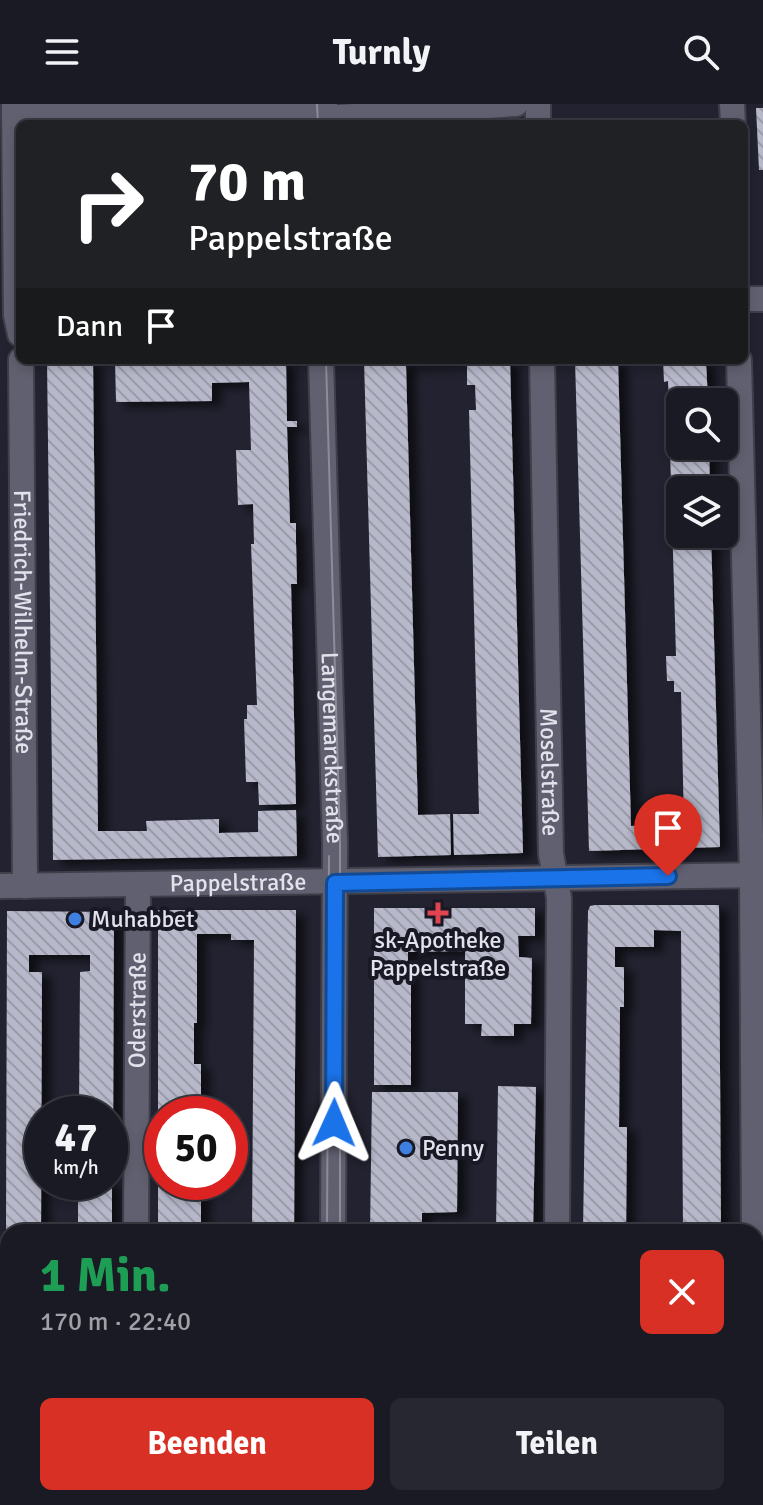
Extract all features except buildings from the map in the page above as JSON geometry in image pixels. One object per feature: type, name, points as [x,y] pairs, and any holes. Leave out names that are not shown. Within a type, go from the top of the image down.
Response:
[{"type":"street","points":[[16,315],[14,110],[311,115],[516,104]]},
{"type":"street","name":"Friedrich-Wilhelm-Straße","points":[[21,364],[25,886]]},
{"type":"street","name":"Langemarckstraße","points":[[321,364],[335,883],[333,1224]]},
{"type":"street","name":"Moselstraße","points":[[542,364],[551,854],[559,898],[557,1224]]},
{"type":"street","points":[[739,364],[758,875],[754,1224]]},
{"type":"street","name":"Pappelstraße","points":[[0,886],[758,875]]},
{"type":"street","name":"Oderstraße","points":[[136,1224],[138,885]]},
{"type":"tram line","points":[[317,104],[318,120]]},
{"type":"tram line","points":[[326,364],[340,843],[340,1224]]},
{"type":"tram line","points":[[327,1224],[329,856]]},
{"type":"place","name":"sk-Apotheke Pappelstraße","points":[[438,913]]},
{"type":"place","name":"Muhabbet","points":[[75,919]]},
{"type":"place","name":"Penny","points":[[406,1148]]},
{"type":"route","points":[[334,1123],[335,883],[668,876]]}]
